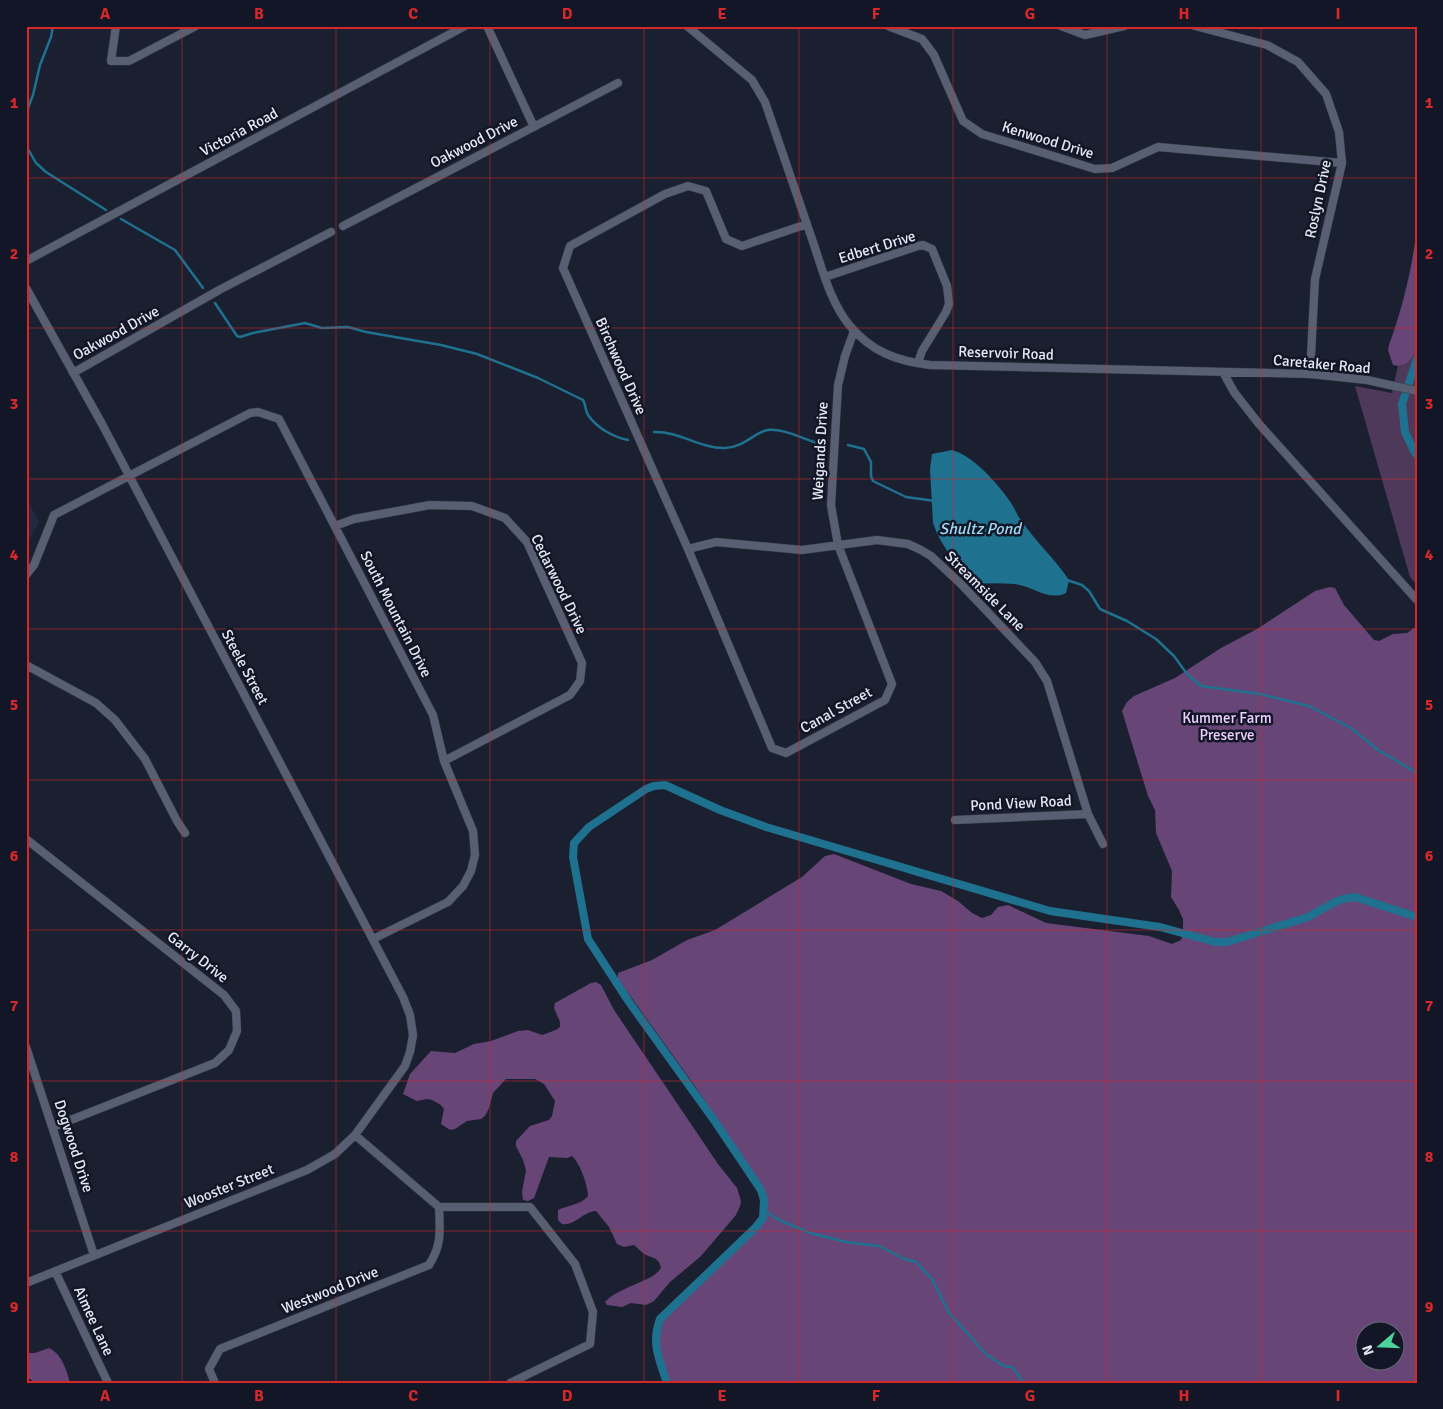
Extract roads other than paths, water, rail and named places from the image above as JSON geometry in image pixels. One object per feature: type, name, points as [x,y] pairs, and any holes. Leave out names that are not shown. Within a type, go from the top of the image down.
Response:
[{"type":"street","points":[[116,26],[111,61],[129,61],[196,26]]},
{"type":"street","name":"Victoria Road","points":[[26,262],[465,26]]},
{"type":"street","points":[[487,26],[534,126]]},
{"type":"street","name":"Reservoir Road","points":[[687,26],[752,80],[765,102],[825,277],[837,306],[854,331],[872,346],[890,356],[918,363],[1224,372]]},
{"type":"street","name":"Kenwood Drive","points":[[889,26],[922,39],[934,55],[963,120],[982,134],[1095,169],[1112,168],[1158,147],[1342,163]]},
{"type":"street","points":[[1061,26],[1085,35],[1124,26]]},
{"type":"street","name":"Roslyn Drive","points":[[1195,26],[1267,45],[1298,62],[1326,94],[1339,132],[1342,163],[1315,279],[1310,374]]},
{"type":"street","name":"Oakwood Drive","points":[[344,226],[618,83]]},
{"type":"street","name":"Birchwood Drive","points":[[786,753],[772,748],[688,549],[563,268],[570,246],[665,194],[688,186],[706,191],[726,239],[742,246],[807,224]]},
{"type":"street","name":"Oakwood Drive","points":[[73,373],[221,289],[331,232]]},
{"type":"street","name":"Edbert Drive","points":[[825,277],[918,246],[923,245],[932,250],[947,286],[949,304],[922,351],[918,363]]},
{"type":"street","name":"Steele Street","points":[[26,288],[129,476],[403,997],[410,1015],[413,1035],[410,1052],[404,1066]]},
{"type":"street","name":"Weigands Drive","points":[[854,331],[840,376],[836,398],[830,493],[831,505],[838,545],[892,684]]},
{"type":"street","points":[[1224,372],[1234,392],[1259,424],[1417,600]]},
{"type":"street","name":"Caretaker Road","points":[[1224,372],[1310,374],[1367,380],[1410,390]]},
{"type":"street","name":"South Mountain Drive","points":[[26,575],[34,565],[54,515],[250,413],[258,412],[279,419],[433,715],[444,761],[473,831],[474,855],[471,871],[463,886],[448,902],[373,939]]},
{"type":"street","name":"Cedarwood Drive","points":[[335,526],[354,519],[430,505],[472,506],[505,518],[527,542],[531,550],[582,663],[580,681],[570,695],[444,761]]},
{"type":"street","name":"Streamside Lane","points":[[688,549],[716,542],[802,550],[877,540],[908,544],[940,563],[1035,662],[1047,681],[1088,814],[1102,844]]},
{"type":"street","points":[[26,665],[96,703],[115,720],[145,759],[185,833]]},
{"type":"street","name":"Canal Street","points":[[786,753],[885,700],[892,684]]},
{"type":"street","name":"Pond View Road","points":[[955,820],[1088,814]]},
{"type":"street","name":"Garry Drive","points":[[26,839],[224,995],[236,1011],[237,1031],[229,1050],[215,1063],[53,1127]]},
{"type":"street","name":"Dogwood Drive","points":[[26,1048],[94,1255]]},
{"type":"street","name":"Wooster Street","points":[[26,1283],[307,1170],[336,1154],[355,1135],[404,1066]]},
{"type":"street","points":[[355,1135],[439,1207],[530,1207],[575,1264],[593,1312],[590,1344],[510,1383]]},
{"type":"street","name":"Westwood Drive","points":[[215,1383],[209,1369],[220,1349],[429,1265],[437,1253],[440,1237],[439,1207]]},
{"type":"street","name":"Aimee Lane","points":[[55,1271],[108,1383]]},
{"type":"water","name":"Shultz Pond","points":[[952,450],[969,458],[1000,488],[1027,528],[1069,580],[1066,593],[1053,596],[1014,584],[975,584],[956,563],[945,548],[933,523],[930,469],[932,454]]},
{"type":"waterway","points":[[53,26],[28,108],[28,149],[36,163],[46,172],[106,210]]},
{"type":"waterway","points":[[121,219],[175,250],[203,288]]},
{"type":"waterway","points":[[215,303],[237,336],[240,337],[305,323],[322,328],[348,327],[477,354],[538,378],[583,400],[588,415],[596,424],[611,434],[628,440]]},
{"type":"waterway","points":[[1417,359],[1402,404],[1405,432],[1417,455]]},
{"type":"waterway","points":[[654,432],[672,434],[707,446],[725,448],[741,444],[764,431],[777,430],[822,445]]},
{"type":"waterway","points":[[848,445],[864,449],[871,462],[873,481],[906,497],[935,501]]},
{"type":"waterway","points":[[1067,580],[1082,585],[1089,591],[1100,609],[1127,621],[1156,639],[1174,656],[1187,674],[1201,686],[1260,694],[1309,706],[1351,728],[1378,750],[1417,773]]},
{"type":"waterway","points":[[667,1383],[656,1343],[660,1319],[755,1228],[763,1218],[764,1200],[761,1190],[716,1123],[629,1002],[588,939],[573,857],[574,843],[589,827],[646,789],[665,785],[720,810],[766,827],[1050,911],[1160,927],[1215,942],[1227,942],[1308,917],[1335,902],[1355,897],[1417,917]]},
{"type":"waterway","points":[[764,1210],[777,1219],[810,1233],[846,1242],[879,1246],[904,1259],[916,1262],[932,1279],[949,1313],[987,1355],[1004,1366],[1012,1367],[1024,1383]]},
{"type":"park label","name":"Kummer Farm Preserve","points":[[1227,726]]}]
